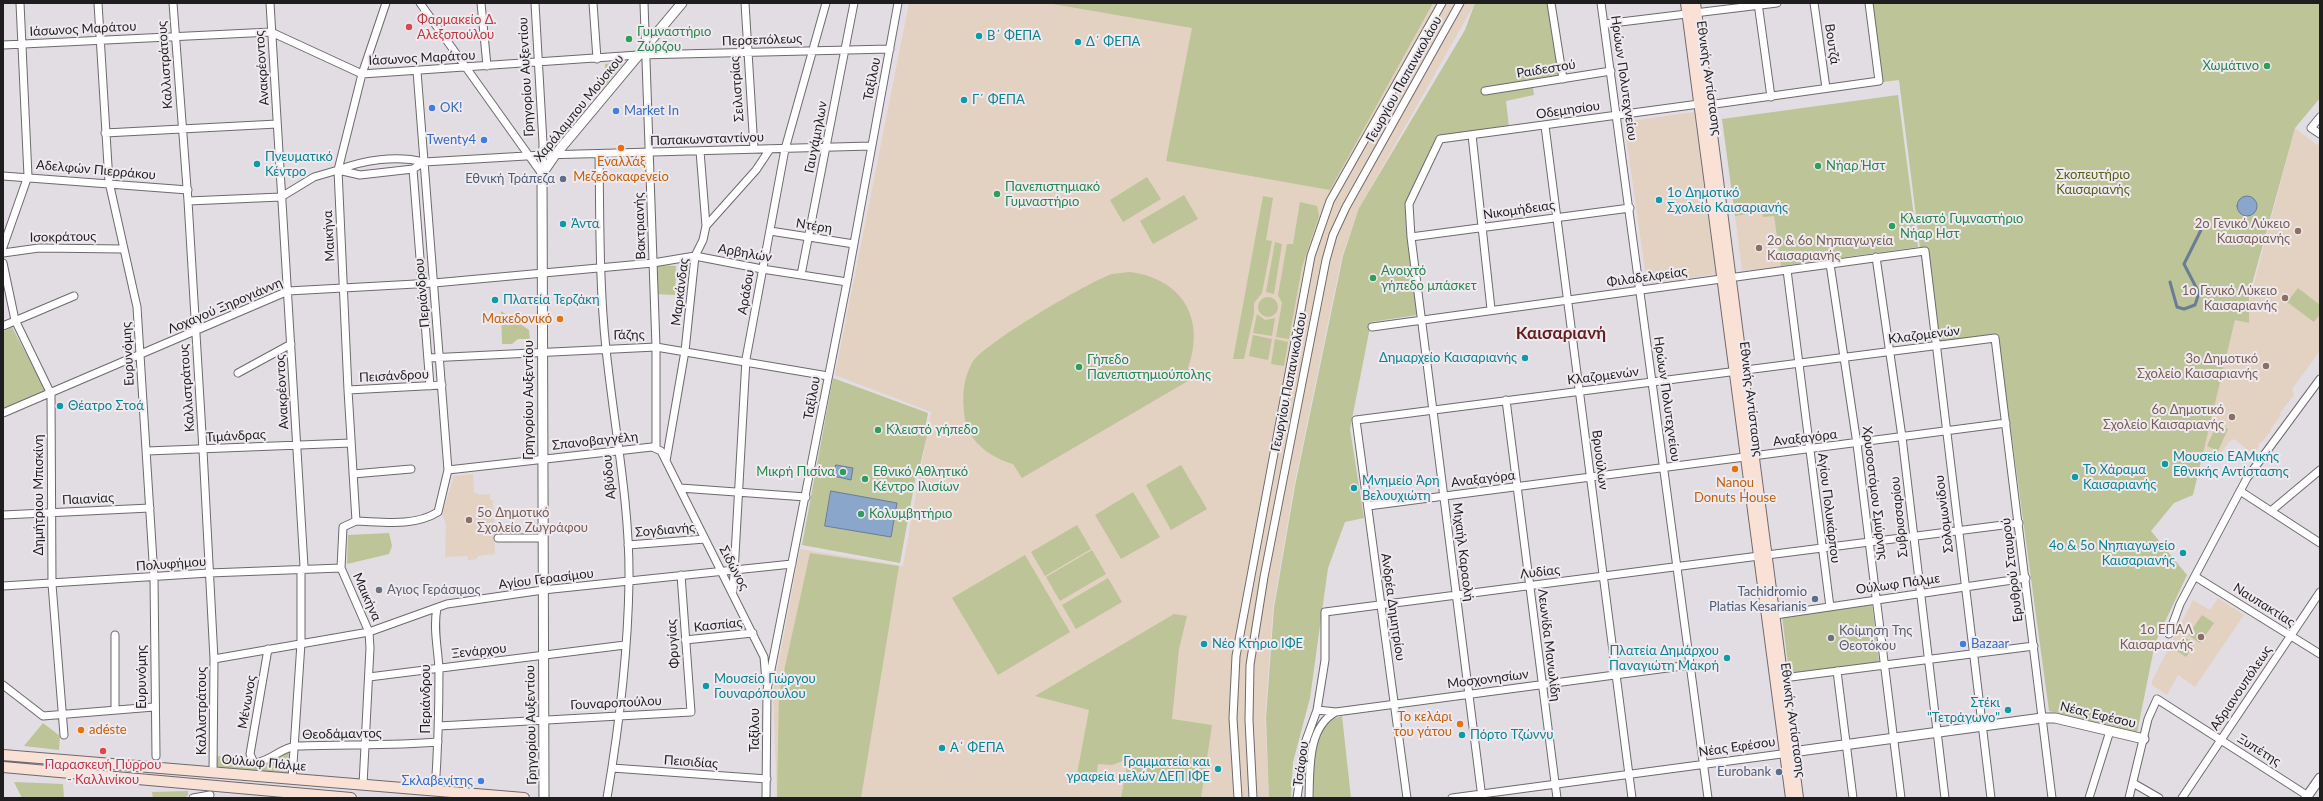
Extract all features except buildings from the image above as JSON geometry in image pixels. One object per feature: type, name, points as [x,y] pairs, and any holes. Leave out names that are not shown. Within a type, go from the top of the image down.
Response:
[{"type":"main road","name":"Εθνικής Αντίστασης","points":[[1691,8],[1788,753],[1798,798]]},
{"type":"main road","name":"Εθνικής Αντίστασης","points":[[1763,556],[1775,615],[1783,678],[1790,798]]},
{"type":"main road","name":"Ούλωφ Πάλμε","points":[[3,755],[524,798]]},
{"type":"main road","name":"Ούλωφ Πάλμε","points":[[3,768],[210,793],[351,798]]},
{"type":"street","points":[[3,247],[28,176],[20,3]]},
{"type":"street","name":"Ευρυνόμης","points":[[98,3],[109,182],[137,307],[154,577],[154,707],[156,756]]},
{"type":"street","name":"Καλλιστράτους","points":[[173,3],[181,129],[188,190],[214,659],[213,772]]},
{"type":"street","name":"Ανακρέοντος","points":[[270,3],[281,197],[298,445],[302,569],[301,643],[292,779]]},
{"type":"street","name":"Μαικήνα","points":[[363,785],[369,676],[369,632],[341,568],[344,527],[356,521],[348,390],[338,170],[362,74],[386,3]]},
{"type":"street","points":[[420,3],[542,174]]},
{"type":"street","points":[[481,3],[487,66]]},
{"type":"street","name":"Γρηγορίου Αυξεντίου","points":[[535,3],[543,155],[542,459],[544,798]]},
{"type":"street","points":[[593,3],[597,59]]},
{"type":"street","name":"Βακτριανής","points":[[644,3],[643,53],[649,152],[656,347],[654,447]]},
{"type":"street","name":"Χαράλαμπου Μούσκου","points":[[542,174],[555,155],[643,53],[682,3]]},
{"type":"street","name":"Σειλιστρίας","points":[[745,3],[754,149]]},
{"type":"street","name":"Αράδου","points":[[732,591],[740,492],[746,362],[785,148],[811,51],[826,3]]},
{"type":"street","name":"Γαυγάμηλων","points":[[801,275],[854,3]]},
{"type":"street","name":"Ταξίλου","points":[[766,798],[767,690],[806,497],[828,376],[848,282],[871,146],[898,3]]},
{"type":"street","name":"Γεωργίου Παπανικολάου","points":[[1238,798],[1234,718],[1236,656],[1311,256],[1318,231],[1330,201],[1442,3]]},
{"type":"street","name":"Γεωργίου Παπανικολάου","points":[[1253,798],[1249,720],[1250,665],[1265,569],[1326,260],[1333,235],[1346,207],[1460,3]]},
{"type":"street","points":[[1551,3],[1563,79]]},
{"type":"street","name":"Ηρώων Πολυτεχνείου","points":[[1601,3],[1618,116],[1708,798]]},
{"type":"street","points":[[1604,24],[1691,8],[1776,3]]},
{"type":"street","name":"Βουτζά","points":[[1814,3],[1826,88]]},
{"type":"street","name":"Οδεμησίου","points":[[1440,139],[1704,104],[1771,97],[1879,81],[1869,3]]},
{"type":"street","points":[[1758,4],[1771,97]]},
{"type":"street","name":"Ιάσωνος Μαράτου","points":[[3,45],[271,32],[362,74],[539,63]]},
{"type":"street","name":"Περσεπόλεως","points":[[539,63],[597,59],[643,53],[890,49]]},
{"type":"street","name":"Περιάνδρου","points":[[356,521],[407,522],[427,519],[438,512],[448,470],[417,70]]},
{"type":"street","name":"Ραιδεστού","points":[[1485,91],[1611,71]]},
{"type":"street","points":[[2320,118],[2311,128],[2320,134]]},
{"type":"street","points":[[105,133],[277,124]]},
{"type":"street","name":"Βρυούλων","points":[[1544,126],[1632,798]]},
{"type":"street","points":[[1472,135],[1491,309]]},
{"type":"street","name":"Μιχαήλ Καραολή","points":[[1440,139],[1409,204],[1411,237],[1482,796]]},
{"type":"street","name":"Παπακωνσταντίνου","points":[[543,155],[871,146]]},
{"type":"street","name":"Μαρκάνδας","points":[[666,461],[685,351],[695,256],[703,240],[706,226],[756,170],[770,149]]},
{"type":"street","points":[[700,151],[706,226]]},
{"type":"street","name":"Αβύδου","points":[[599,154],[600,267],[606,348],[619,452],[628,545],[629,581],[619,715],[607,798]]},
{"type":"street","points":[[188,201],[281,197],[314,177],[360,162],[411,159],[424,162],[543,155]]},
{"type":"street","points":[[338,170],[360,175],[414,169],[424,162]]},
{"type":"street","name":"Περιάνδρου","points":[[414,169],[430,386]]},
{"type":"street","name":"Αδελφών Πιερράκου","points":[[3,176],[28,176],[109,182],[188,190]]},
{"type":"street","name":"Νικομήδειας","points":[[1411,237],[1630,208]]},
{"type":"street","name":"Ντέρη","points":[[770,231],[854,244]]},
{"type":"street","name":"Ισοκράτους","points":[[3,253],[39,248],[123,248]]},
{"type":"street","name":"Φιλαδελφείας","points":[[1372,327],[1491,309],[1640,291],[1925,251]]},
{"type":"street","name":"Σολομωνίδου","points":[[1925,251],[1991,798]]},
{"type":"street","name":"Αρβηλών","points":[[542,272],[653,262],[695,256],[762,269],[848,282]]},
{"type":"street","name":"Συβρισσαρίου","points":[[1876,257],[1888,352],[1902,437],[1914,536],[1919,594],[1945,798]]},
{"type":"street","name":"Δημήτριου Μπισκίνη","points":[[3,263],[15,320],[51,394],[50,513],[52,584],[61,715],[64,735]]},
{"type":"street","name":"Χρυσοστόμου Σμύρνης","points":[[1830,264],[1857,444],[1901,798]]},
{"type":"street","name":"Αγίου Πολυκάρπου","points":[[1787,270],[1830,607]]},
{"type":"street","name":"Λοχαγού Ξηρογιάννη","points":[[3,413],[51,394],[195,330],[288,291],[434,283],[542,272]]},
{"type":"street","points":[[3,326],[74,296]]},
{"type":"street","name":"Κλαζομενών","points":[[1356,420],[1995,338]]},
{"type":"street","name":"Ερυθρού Σταυρού","points":[[1995,338],[2026,578],[2052,798]]},
{"type":"street","points":[[238,373],[291,344]]},
{"type":"street","name":"Γάζης","points":[[428,358],[606,348],[656,347],[828,376]]},
{"type":"street","points":[[2169,634],[2180,604],[2196,577],[2247,478],[2320,379]]},
{"type":"street","name":"Πεισάνδρου","points":[[348,390],[442,385]]},
{"type":"street","name":"Λεωνίδα Μανωλίδη","points":[[1506,400],[1557,798]]},
{"type":"street","name":"Ανδρέα Δημητρίου","points":[[1356,420],[1407,798]]},
{"type":"street","name":"Αναξαγόρα","points":[[1368,506],[1857,444],[2006,423]]},
{"type":"street","name":"Τιμάνδρας","points":[[147,451],[351,443]]},
{"type":"street","name":"Σπανοβαγγέλη","points":[[448,470],[654,447],[661,451],[666,461]]},
{"type":"street","name":"Σιδώνος","points":[[666,461],[764,656],[767,690]]},
{"type":"street","points":[[353,474],[411,469]]},
{"type":"street","points":[[2272,511],[2320,470]]},
{"type":"street","points":[[680,488],[806,497]]},
{"type":"street","points":[[2240,492],[2320,543]]},
{"type":"street","name":"Παιανίας","points":[[3,515],[150,508]]},
{"type":"street","name":"Λυδίας","points":[[1325,612],[2019,523]]},
{"type":"street","points":[[498,538],[543,538]]},
{"type":"street","name":"Σογδιανής","points":[[628,545],[705,539]]},
{"type":"street","name":"Αγίου Γερασίμου","points":[[214,659],[369,632],[447,604],[543,590],[680,574],[792,564]]},
{"type":"street","name":"Πολυφήμου","points":[[3,586],[341,568]]},
{"type":"street","name":"Φρυγίας","points":[[680,574],[691,712]]},
{"type":"street","name":"Ναυπακτίας","points":[[2196,577],[2320,654]]},
{"type":"street","name":"Ούλωφ Πάλμε","points":[[1775,615],[2026,578]]},
{"type":"street","name":"Αδριανουπόλεως","points":[[2182,798],[2320,592]]},
{"type":"street","name":"Περιάνδρου","points":[[435,791],[439,726],[438,667],[435,619],[437,608]]},
{"type":"street","name":"Τσάφου","points":[[1297,798],[1305,743],[1317,710],[1325,660],[1325,612]]},
{"type":"street","name":"Κασπίας","points":[[685,640],[753,633]]},
{"type":"street","points":[[115,635],[115,710]]},
{"type":"street","name":"Ξενάρχου","points":[[369,676],[625,646]]},
{"type":"street","points":[[1783,678],[2034,646]]},
{"type":"street","name":"Μένωνος","points":[[251,759],[250,754],[268,649]]},
{"type":"street","name":"Μοσχονησίων","points":[[1336,712],[1394,703],[1690,665]]},
{"type":"street","points":[[1837,671],[1853,798]]},
{"type":"street","points":[[3,685],[43,716],[154,707]]},
{"type":"street","name":"Ξυπέτης","points":[[2144,739],[2148,719],[2157,699],[2307,797]]},
{"type":"street","points":[[1317,710],[1336,712]]},
{"type":"street","name":"Γουναροπούλου","points":[[543,719],[691,712]]},
{"type":"street","name":"Τσάφου","points":[[1309,798],[1312,750],[1319,729],[1330,716],[1336,712]]},
{"type":"street","name":"Νέας Εφέσου","points":[[1452,798],[1482,796],[1555,784],[2042,718],[2055,718],[2144,739]]},
{"type":"street","points":[[439,726],[543,719]]},
{"type":"street","points":[[2089,798],[2110,731]]},
{"type":"street","points":[[2129,798],[2144,739]]},
{"type":"street","name":"Θεοδάμαντος","points":[[251,759],[254,762],[262,762],[295,746],[365,746],[438,742]]},
{"type":"street","name":"Πεισιδίας","points":[[612,768],[767,780]]},
{"type":"street","points":[[2307,797],[2320,778]]},
{"type":"street","points":[[2133,783],[2159,798]]},
{"type":"street","points":[[193,798],[210,793]]},
{"type":"shaded area","points":[[909,3],[1475,3],[1359,208],[1342,256],[1294,486],[1273,608],[1265,718],[1269,798],[777,798],[773,693],[800,549],[903,566],[931,412],[835,375]]},
{"type":"shaded area","points":[[1694,112],[1716,274],[1647,284],[1624,122]]},
{"type":"shaded area","points":[[2295,128],[2317,145],[2320,144],[2320,351],[2292,389],[2294,395],[2280,413],[2281,415],[2270,430],[2271,431],[2262,442],[2259,443],[2254,455],[2234,439],[2229,442],[2220,455],[2203,451],[2235,320],[2249,323],[2249,302]]},
{"type":"shaded area","name":"2ο & 6ο Νηπιαγωγεία Καισαριανής","points":[[1762,212],[1774,216],[1781,266],[1742,271],[1735,216]]},
{"type":"shaded area","name":"5ο Δημοτικό Σχολείο Ζωγράφου","points":[[473,474],[474,493],[477,493],[478,495],[490,494],[490,500],[493,500],[495,554],[478,556],[477,559],[471,560],[468,560],[467,556],[445,557],[446,524],[442,514],[454,476]]},
{"type":"shaded area","name":"1ο ΕΠΑΛ Καισαριανής","points":[[2218,598],[2244,615],[2195,687],[2178,675],[2167,695],[2152,685],[2152,681],[2193,600],[2210,610]]},
{"type":"green space","points":[[1047,3],[1433,3],[1330,190],[1166,161],[1192,28]]},
{"type":"green space","points":[[1475,3],[1548,3],[1560,75],[1532,81],[1534,95],[1506,101],[1509,127],[1437,135],[1406,203],[1417,315],[1371,322],[1350,429],[1364,518],[1345,522],[1328,568],[1310,698],[1293,762],[1291,798],[1269,798],[1266,718],[1274,608],[1295,486],[1343,256],[1359,208],[1465,30]]},
{"type":"green space","name":"Σκοπευτήριο Καισαριανής","points":[[1871,3],[2320,3],[2320,98],[2295,128],[2249,295],[2249,323],[2235,320],[2193,495],[2174,503],[2151,531],[2187,575],[2155,643],[2137,733],[2049,711],[1998,335],[1932,344],[1899,80],[1883,82]]},
{"type":"green space","points":[[624,62],[604,87],[605,64]]},
{"type":"green space","name":"Νήαρ Ήστ","points":[[1898,95],[1918,247],[1781,266],[1774,216],[1763,217],[1762,212],[1735,216],[1722,119]]},
{"type":"green space","points":[[1147,177],[1161,199],[1123,222],[1110,200]]},
{"type":"green space","points":[[1184,195],[1198,219],[1153,244],[1140,221]]},
{"type":"green space","points":[[1263,196],[1273,198],[1266,240],[1272,241],[1262,293],[1254,303],[1254,313],[1244,359],[1233,359]]},
{"type":"green space","points":[[1300,202],[1317,206],[1319,216],[1302,267],[1289,339],[1276,337],[1282,303],[1278,295],[1287,244],[1293,244]]},
{"type":"green space","points":[[1275,242],[1282,244],[1274,294],[1266,292]]},
{"type":"green space","points":[[655,265],[676,266],[675,295],[654,294]]},
{"type":"green space","points":[[1130,272],[1148,276],[1164,283],[1176,292],[1185,304],[1191,317],[1194,333],[1193,350],[1188,368],[1193,378],[1022,478],[1013,464],[997,458],[976,442],[967,428],[963,398],[966,377],[972,363],[980,354],[995,342],[1060,300],[1112,274]]},
{"type":"green space","points":[[2298,288],[2320,305],[2320,314],[2314,322],[2287,302]]},
{"type":"green space","points":[[1268,297],[1275,300],[1278,307],[1275,314],[1268,317],[1261,314],[1258,307],[1261,300]]},
{"type":"green space","points":[[501,311],[529,330],[530,339],[518,339],[512,344],[502,344]]},
{"type":"green space","points":[[1257,314],[1265,320],[1275,318],[1272,336],[1253,333]]},
{"type":"green space","points":[[12,327],[46,391],[3,408],[3,332]]},
{"type":"green space","points":[[1253,335],[1272,339],[1268,360],[1249,356]]},
{"type":"green space","points":[[1275,339],[1288,342],[1284,366],[1271,364]]},
{"type":"green space","name":"Εθνικό Αθλητικό Κέντρο Ιλισίων","points":[[833,378],[928,413],[924,434],[927,435],[919,470],[917,470],[900,563],[802,545]]},
{"type":"green space","points":[[2217,424],[2228,429],[2218,451],[2207,446]]},
{"type":"green space","points":[[1181,465],[1207,509],[1171,530],[1146,485]]},
{"type":"green space","points":[[1133,492],[1160,537],[1121,559],[1095,515]]},
{"type":"green space","points":[[1077,525],[1091,549],[1045,576],[1031,552]]},
{"type":"green space","points":[[389,533],[392,546],[389,554],[347,564],[348,535]]},
{"type":"green space","points":[[1092,550],[1106,574],[1060,601],[1046,577]]},
{"type":"green space","points":[[810,553],[899,566],[861,798],[777,798],[779,694]]},
{"type":"green space","points":[[1025,555],[1070,632],[998,675],[952,598]]},
{"type":"green space","points":[[1108,578],[1122,602],[1076,629],[1062,605]]},
{"type":"green space","points":[[1872,604],[1879,662],[1789,673],[1782,616]]},
{"type":"green space","points":[[1174,614],[1187,616],[1179,649],[1172,719],[1212,725],[1201,798],[1121,798],[1128,759],[1112,765],[1098,764],[1096,777],[1077,774],[1089,710],[1035,696]]},
{"type":"green space","points":[[2202,615],[2214,623],[2200,643],[2188,635]]},
{"type":"green space","points":[[2186,638],[2195,644],[2186,657],[2177,651]]},
{"type":"green space","points":[[1342,716],[1351,798],[1314,798],[1314,763],[1319,738],[1324,728],[1332,720]]},
{"type":"green space","points":[[43,723],[60,736],[59,750],[24,746]]},
{"type":"green space","points":[[289,752],[288,774],[217,768],[216,756],[236,757],[255,765],[268,762]]},
{"type":"green space","points":[[14,782],[63,784],[64,798],[22,798]]},
{"type":"green space","points":[[188,791],[188,795],[185,798],[153,798],[152,792]]},
{"type":"water","points":[[2247,196],[2254,199],[2257,206],[2254,213],[2247,216],[2240,213],[2237,206],[2240,199]]},
{"type":"water","name":"Μικρή Πισίνα","points":[[836,465],[853,468],[851,480],[834,476]]},
{"type":"water","name":"Κολυμβητήριο","points":[[831,491],[897,503],[891,537],[825,526]]},
{"type":"waterway","points":[[2170,282],[2177,307],[2184,309],[2195,305],[2199,293],[2184,264],[2201,230]]},
{"type":"place","name":"Φαρμακείο Δ. Αλεξοπούλου","points":[[409,27]]},
{"type":"place","name":"Β΄ ΦΕΠΑ","points":[[979,36]]},
{"type":"place","name":"Γυμναστήριο Ζώρζου","points":[[629,39]]},
{"type":"place","name":"Δ΄ ΦΕΠΑ","points":[[1078,42]]},
{"type":"place","name":"Χωμάτινο","points":[[2267,66]]},
{"type":"place","name":"Γ΄ ΦΕΠΑ","points":[[964,100]]},
{"type":"place","name":"ΟΚ!","points":[[432,108]]},
{"type":"place","name":"Market In","points":[[616,111]]},
{"type":"place","name":"Twenty4","points":[[484,140]]},
{"type":"place","name":"Εναλλάξ Μεζεδοκαφενείο","points":[[621,148]]},
{"type":"place","name":"Πνευματικό Κέντρο","points":[[257,164]]},
{"type":"place","name":"Νήαρ Ήστ","points":[[1818,166]]},
{"type":"place","name":"Εθνική Τράπεζα","points":[[563,179]]},
{"type":"place","name":"Πανεπιστημιακό Γυμναστήριο","points":[[997,194]]},
{"type":"place","name":"1ο Δημοτικό Σχολείο Καισαριανής","points":[[1659,200]]},
{"type":"place","name":"Άντα","points":[[563,224]]},
{"type":"place","name":"Κλειστό Γυμναστήριο Νήαρ Ηστ","points":[[1892,226]]},
{"type":"place","name":"2o Γενικό Λύκειο Καισαριανής","points":[[2298,231]]},
{"type":"place","name":"2ο & 6ο Νηπιαγωγεία Καισαριανής","points":[[1759,248]]},
{"type":"place","name":"Ανοιχτό γήπεδο μπάσκετ","points":[[1373,278]]},
{"type":"place","name":"1ο Γενικό Λύκειο Καισαριανής","points":[[2285,298]]},
{"type":"place","name":"Πλατεία Τερζάκη","points":[[495,300]]},
{"type":"place","name":"Μακεδονικό","points":[[560,319]]},
{"type":"place","name":"Δημαρχείο Καισαριανής","points":[[1525,358]]},
{"type":"place","name":"3ο Δημοτικό Σχολείο Καισαριανής","points":[[2266,366]]},
{"type":"place","name":"Γήπεδο Πανεπιστημιούπολης","points":[[1079,367]]},
{"type":"place","name":"Θέατρο Στοά","points":[[60,406]]},
{"type":"place","name":"6ο Δημοτικό Σχολείο Καισαριανής","points":[[2232,417]]},
{"type":"place","name":"Κλειστό γήπεδο","points":[[878,430]]},
{"type":"place","name":"Μουσείο ΕΑΜικής Εθνικής Αντίστασης","points":[[2165,464]]},
{"type":"place","name":"Nanou Donuts House","points":[[1735,469]]},
{"type":"place","name":"Μικρή Πισίνα","points":[[843,472]]},
{"type":"place","name":"Το Χάραμα Καισαριανής","points":[[2075,477]]},
{"type":"place","name":"Εθνικό Αθλητικό Κέντρο Ιλισίων","points":[[865,479]]},
{"type":"place","name":"Μνημείο Άρη Βελουχιώτη","points":[[1354,488]]},
{"type":"place","name":"Κολυμβητήριο","points":[[861,514]]},
{"type":"place","name":"5ο Δημοτικό Σχολείο Ζωγράφου","points":[[469,520]]},
{"type":"place","name":"4o & 5ο Νηπιαγωγείο Καισαριανής","points":[[2183,553]]},
{"type":"place","name":"Αγιος Γεράσιμος","points":[[379,590]]},
{"type":"place","name":"Tachidromio Platias Kesarianis","points":[[1815,599]]},
{"type":"place","name":"1ο ΕΠΑΛ Καισαριανής","points":[[2201,637]]},
{"type":"place","name":"Κοίμηση Της Θεοτόκου","points":[[1831,638]]},
{"type":"place","name":"Νέο Κτήριο ΙΦΕ","points":[[1204,644]]},
{"type":"place","name":"Bazaar","points":[[1963,644]]},
{"type":"place","name":"Πλατεία Δημάρχου Παναγιώτη Μακρή","points":[[1727,658]]},
{"type":"place","name":"Μουσείο Γιώργου Γουναρόπουλου","points":[[706,686]]},
{"type":"place","name":"Στέκι \"Τετράγωνο\"","points":[[2008,710]]},
{"type":"place","name":"Το κελάρι του γάτου","points":[[1460,724]]},
{"type":"place","name":"adéste","points":[[81,730]]},
{"type":"place","name":"Πόρτο Τζώννυ","points":[[1462,735]]},
{"type":"place","name":"Α΄ ΦΕΠΑ","points":[[942,748]]},
{"type":"place","name":"Παρασκευή Πύρρου - Καλλινίκου","points":[[103,751]]},
{"type":"place","name":"Γραμματεία και γραφεία μελών ΔΕΠ ΙΦΕ","points":[[1218,769]]},
{"type":"place","name":"Eurobank","points":[[1779,772]]},
{"type":"place","name":"Σκλαβενίτης","points":[[481,781]]},
{"type":"district","name":"Καισαριανή","points":[[1561,334]]}]
